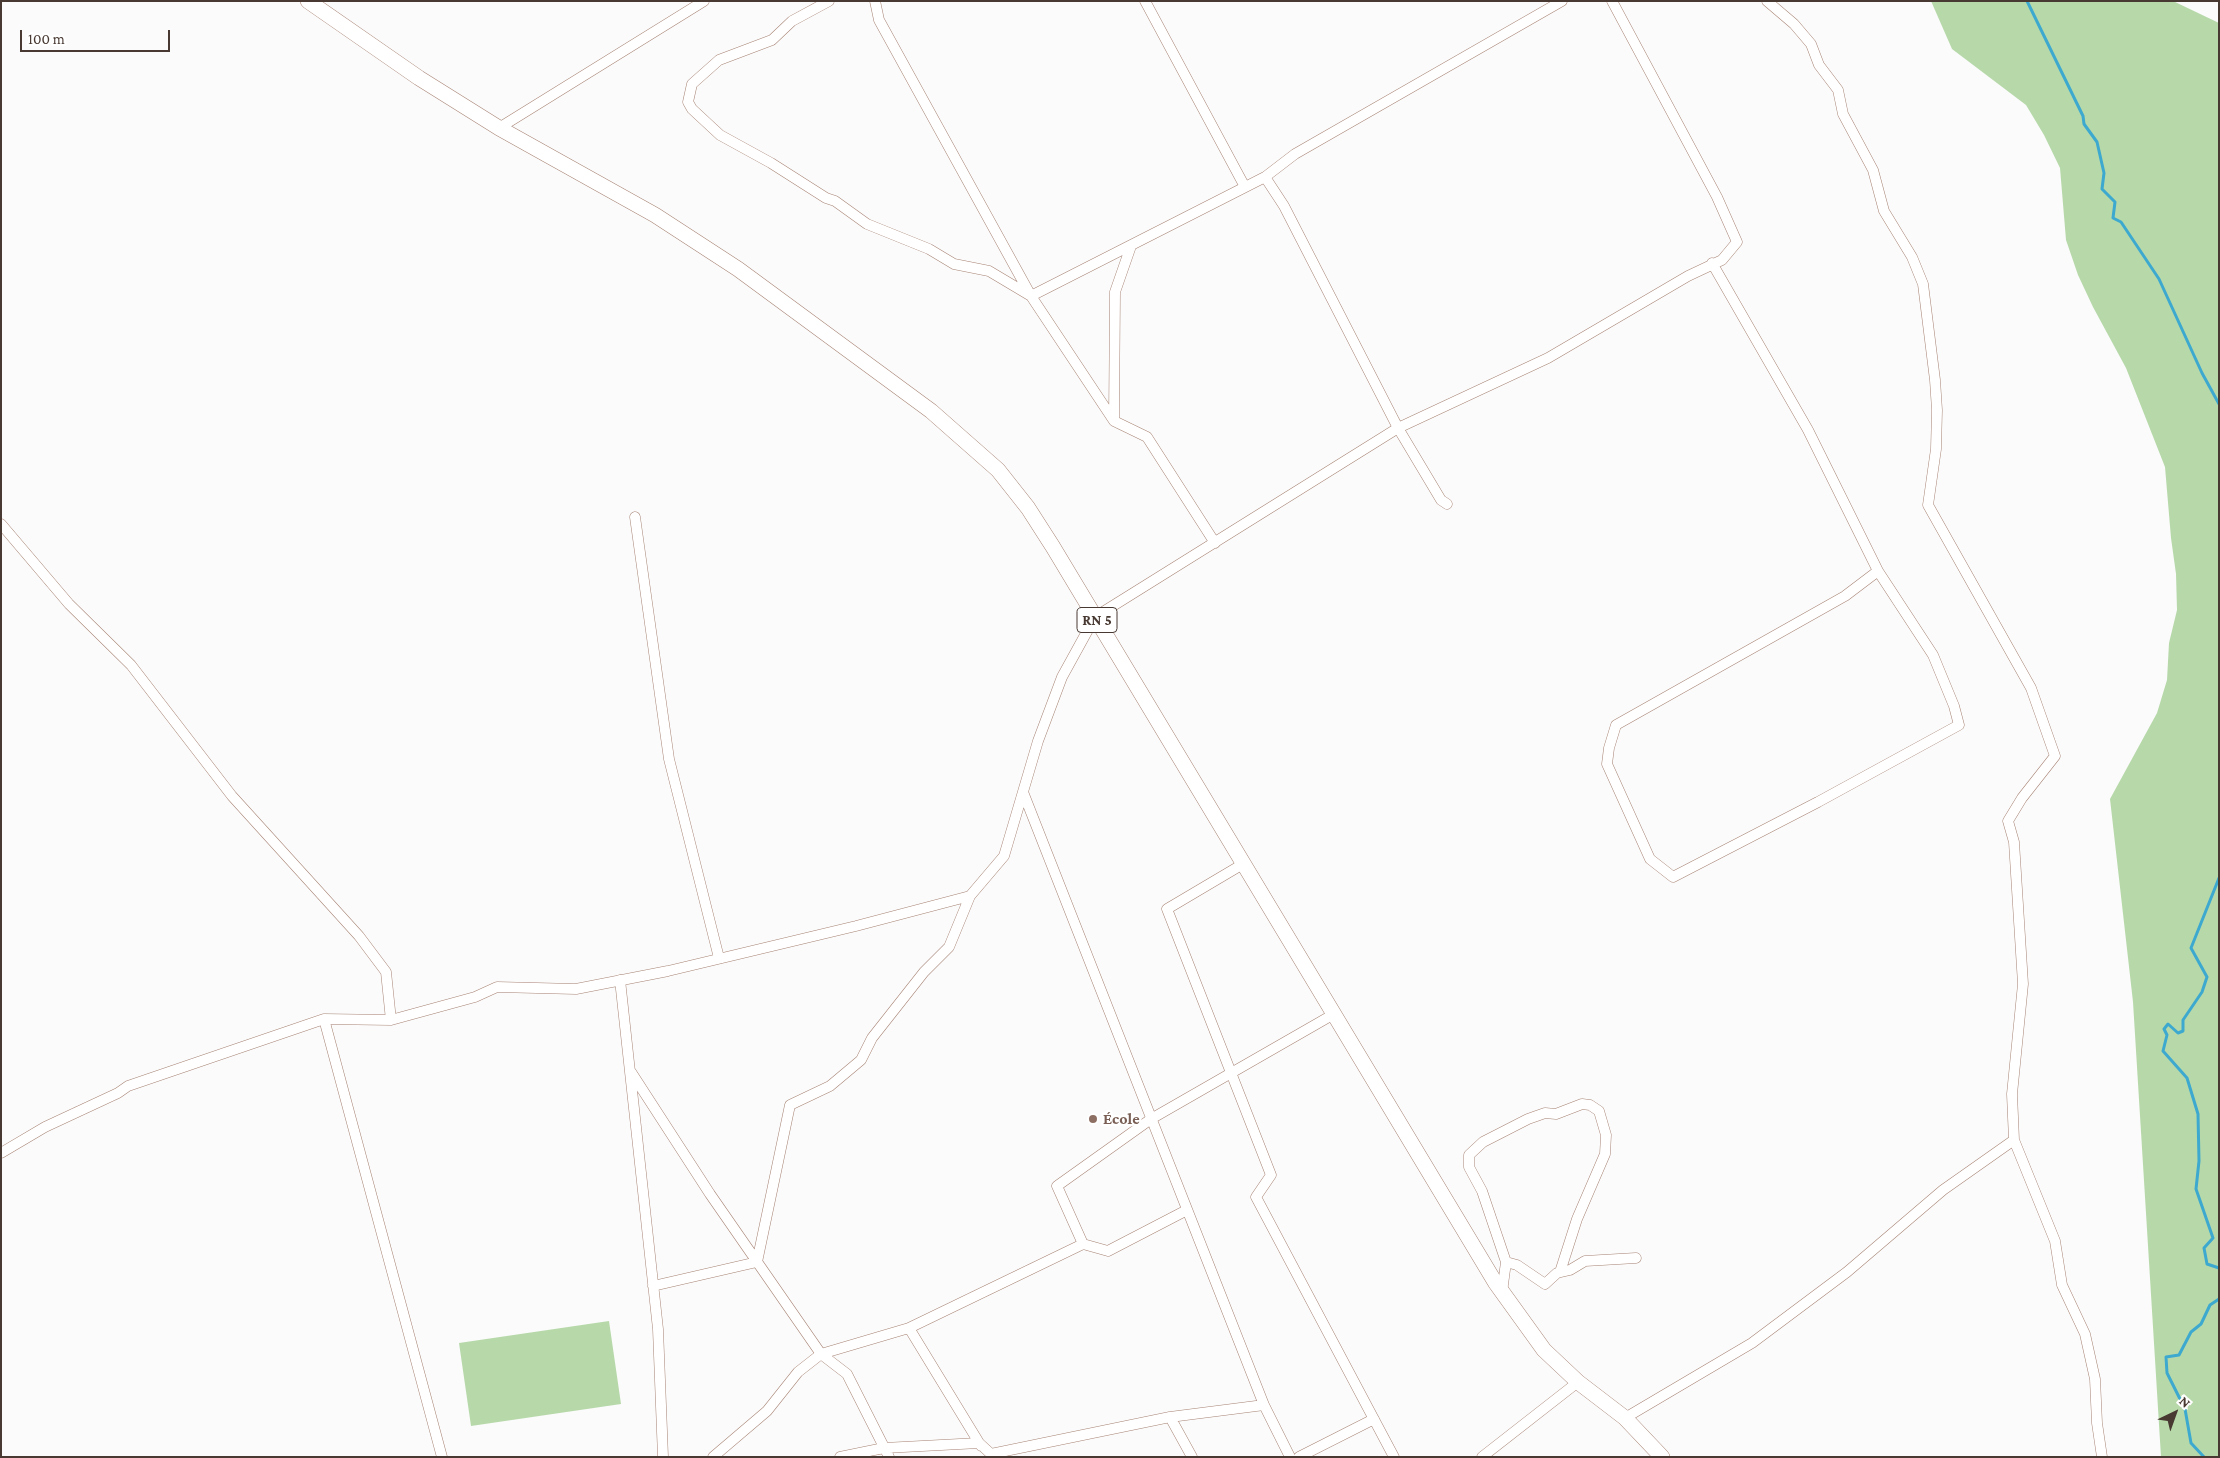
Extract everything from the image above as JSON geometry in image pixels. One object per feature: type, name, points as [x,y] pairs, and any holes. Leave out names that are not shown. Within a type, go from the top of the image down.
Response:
[{"type":"main road","name":"RN 5","points":[[308,1],[419,78],[499,128],[647,210],[701,244],[738,269],[931,411],[984,456],[1016,491],[1054,547],[1502,1293],[1536,1341],[1578,1382],[1625,1418],[1662,1457]]},
{"type":"street","points":[[499,128],[704,1]]},
{"type":"street","points":[[830,1],[792,21],[772,40],[719,60],[692,84],[688,102],[692,110],[720,135],[771,163],[826,198],[835,201],[867,224],[938,254],[954,264],[989,271],[1031,296]]},
{"type":"street","points":[[875,1],[879,20],[1031,296],[1114,421],[1147,437],[1215,542]]},
{"type":"street","points":[[1145,1],[1245,188]]},
{"type":"street","points":[[1031,296],[1265,177],[1295,154],[1562,1]]},
{"type":"street","points":[[757,1262],[790,1105],[830,1086],[860,1060],[872,1038],[924,972],[948,946],[970,896],[1004,856],[1038,741],[1062,677],[1095,617],[1398,428],[1548,358],[1712,263],[1722,260],[1737,242],[1717,197],[1612,1]]},
{"type":"street","points":[[1767,1],[1794,24],[1811,44],[1819,65],[1838,90],[1843,114],[1873,170],[1884,211],[1912,256],[1926,296],[1936,402],[1936,449],[1928,505],[2031,688],[2055,756],[2022,798],[2008,821],[2014,842],[2023,984],[2012,1094],[2014,1140],[2055,1241],[2062,1285],[2085,1334],[2095,1379],[2096,1423],[2102,1457]]},
{"type":"street","points":[[1265,177],[1284,206],[1398,428],[1441,500],[1447,504]]},
{"type":"street","points":[[1114,421],[1116,292],[1131,246]]},
{"type":"street","points":[[1712,263],[1808,430],[1878,571],[1933,655],[1954,706],[1959,725],[1818,802],[1673,877],[1650,859],[1607,764],[1609,748],[1616,726],[1845,596],[1878,571]]},
{"type":"street","points":[[635,517],[669,759],[719,958]]},
{"type":"street","points":[[1,524],[70,604],[131,665],[232,796],[359,936],[386,972],[391,1020]]},
{"type":"street","points":[[1023,792],[1264,1405],[1290,1457]]},
{"type":"street","points":[[1243,864],[1168,909],[1271,1175],[1256,1197],[1394,1457]]},
{"type":"street","points":[[1,1153],[45,1126],[118,1093],[128,1086],[324,1019],[391,1020],[475,997],[497,988],[576,989],[856,926],[970,896]]},
{"type":"street","points":[[620,980],[658,1329],[663,1457]]},
{"type":"street","points":[[1083,1244],[1057,1186],[1151,1119],[1334,1014]]},
{"type":"street","points":[[324,1019],[442,1457]]},
{"type":"street","points":[[630,1069],[710,1194],[821,1354],[847,1374],[886,1453]]},
{"type":"street","points":[[1502,1293],[1506,1262],[1482,1191],[1469,1168],[1469,1155],[1483,1142],[1528,1119],[1545,1113],[1556,1114],[1582,1104],[1590,1104],[1599,1111],[1606,1135],[1605,1154],[1577,1219],[1560,1272]]},
{"type":"street","points":[[1625,1418],[1752,1343],[1847,1272],[1943,1190],[2014,1140]]},
{"type":"street","points":[[713,1457],[767,1411],[798,1372],[821,1354],[909,1328],[1083,1244],[1108,1251],[1187,1210]]},
{"type":"street","points":[[1506,1262],[1517,1265],[1545,1284],[1560,1272],[1570,1270],[1585,1261],[1636,1258]]},
{"type":"street","points":[[653,1286],[757,1262]]},
{"type":"street","points":[[909,1328],[979,1443],[990,1456],[1170,1417],[1264,1405]]},
{"type":"street","points":[[1482,1457],[1578,1382]]},
{"type":"street","points":[[1170,1417],[1192,1457]]},
{"type":"street","points":[[1299,1457],[1374,1419]]},
{"type":"street","points":[[840,1457],[979,1443]]},
{"type":"green space","points":[[1931,1],[2173,1],[2219,23],[2219,1457],[2161,1457],[2133,1002],[2110,799],[2157,713],[2167,680],[2169,643],[2177,610],[2176,574],[2165,467],[2126,368],[2078,275],[2066,240],[2060,168],[2044,135],[2026,105],[1952,49]]},
{"type":"green space","points":[[609,1321],[621,1404],[471,1426],[459,1343]]},
{"type":"waterway","points":[[2027,1],[2083,116],[2084,124],[2097,142],[2104,173],[2102,189],[2115,202],[2113,218],[2121,222],[2159,279],[2202,373],[2219,404]]},
{"type":"waterway","points":[[2219,878],[2191,948],[2207,977],[2202,992],[2183,1020],[2183,1031],[2178,1033],[2168,1024],[2164,1029],[2167,1035],[2163,1051],[2187,1078],[2198,1114],[2199,1161],[2196,1189],[2213,1238],[2204,1248],[2207,1264],[2219,1268]]},
{"type":"waterway","points":[[2204,1457],[2191,1443],[2185,1409],[2167,1373],[2166,1357],[2179,1355],[2191,1332],[2201,1324],[2210,1305],[2219,1299]]},
{"type":"place","name":"École","points":[[1093,1119]]}]
